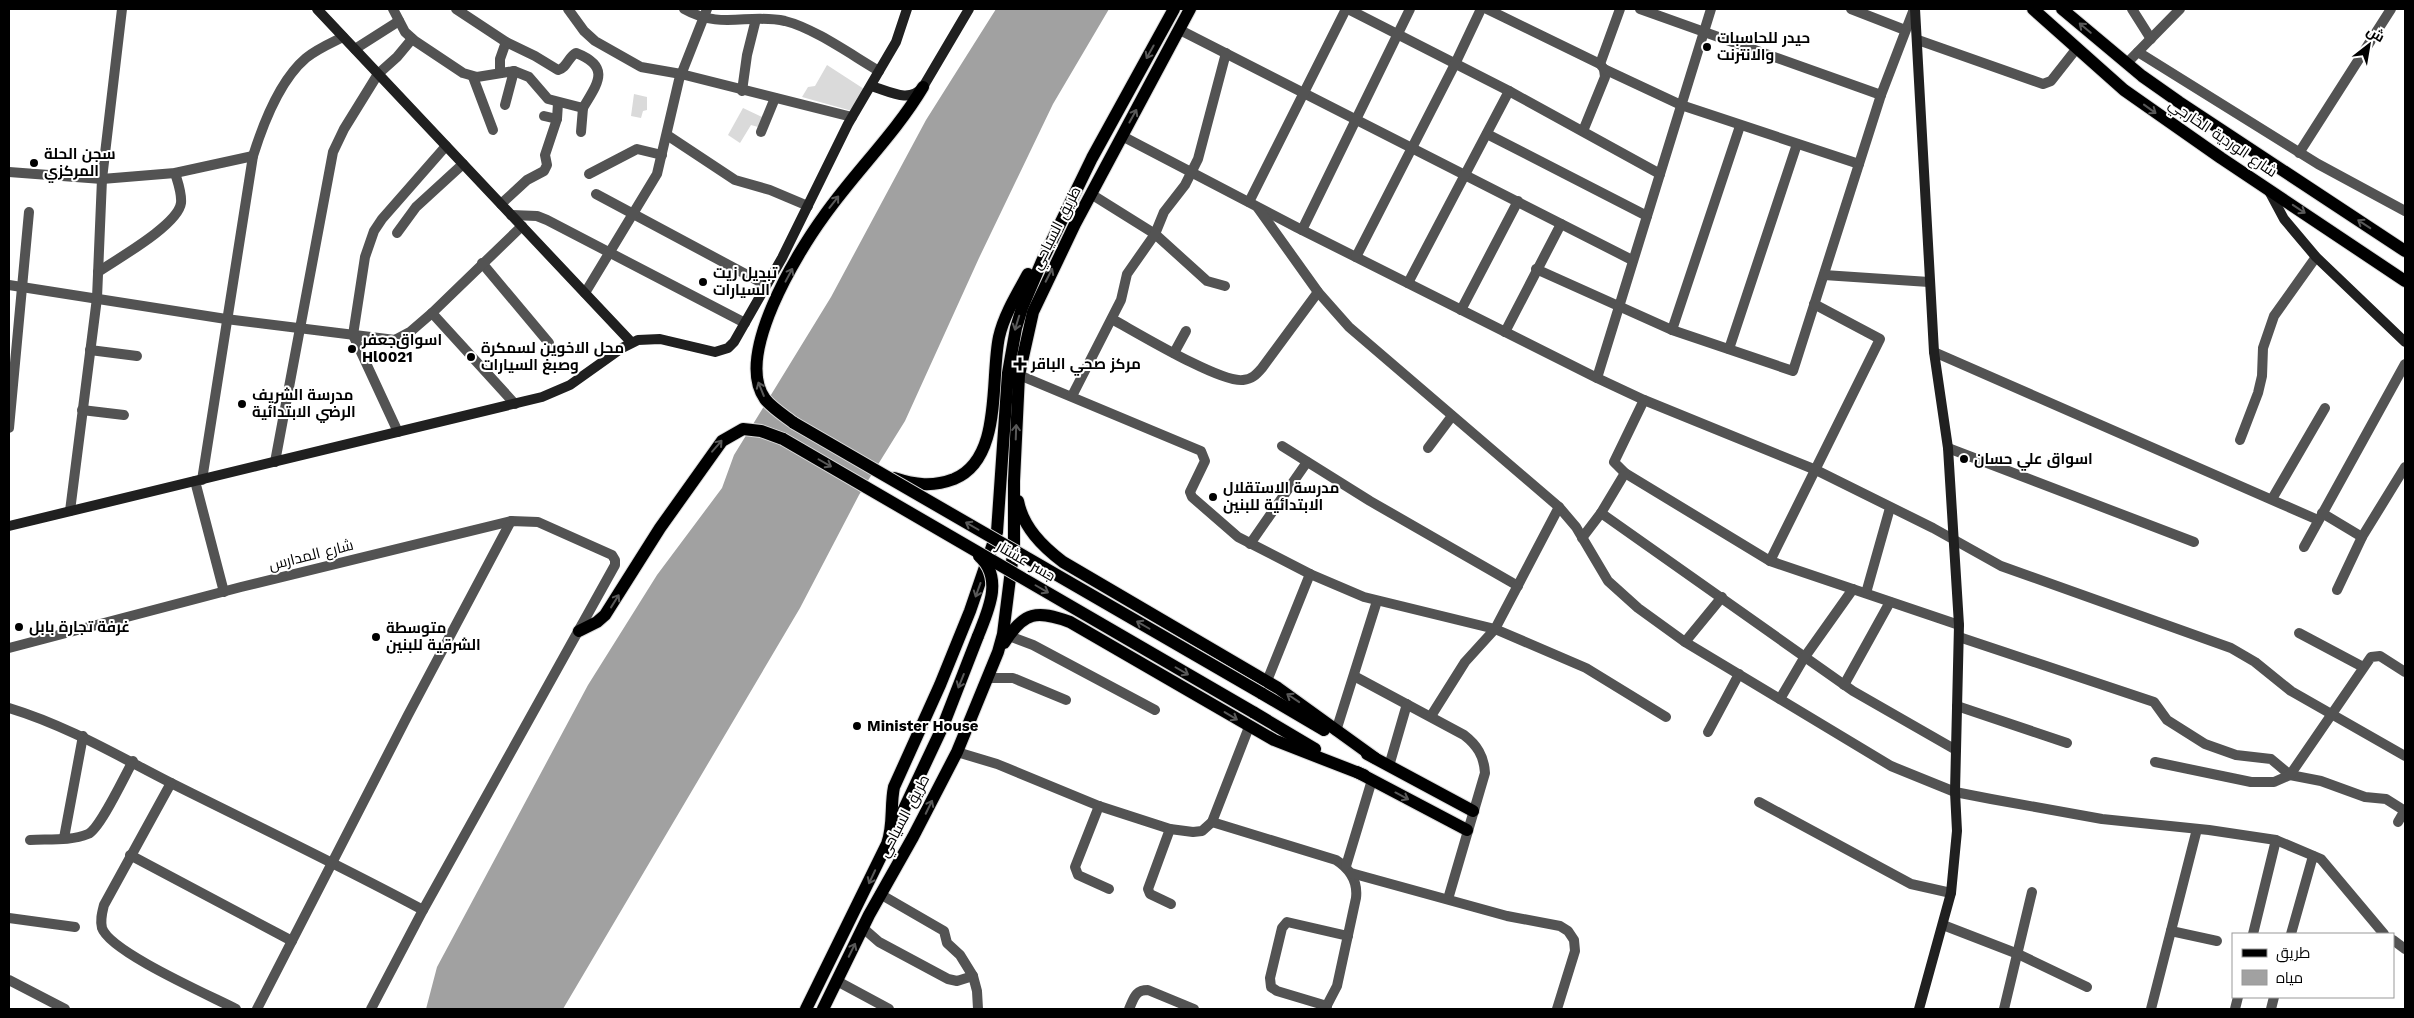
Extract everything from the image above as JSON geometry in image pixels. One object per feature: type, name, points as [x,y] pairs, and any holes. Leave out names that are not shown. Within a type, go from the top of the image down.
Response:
[{"type":"main road","name":"طريق السياحي","points":[[806,1009],[887,844],[893,823],[892,798],[894,787],[940,685],[970,611],[997,532],[1008,373],[1016,328],[1042,260],[1092,158],[1174,9]]},
{"type":"main road","name":"طريق السياحي","points":[[823,1009],[880,894],[913,838],[957,752],[1006,635],[1014,546],[1014,481],[1019,375],[1023,347],[1033,312],[1091,194],[1190,9]]},
{"type":"main road","name":"شارع الوردية الخارجي","points":[[2033,9],[2124,90],[2185,134],[2405,280]]},
{"type":"main road","name":"شارع الوردية الخارجي","points":[[2062,9],[2142,76],[2405,251]]},
{"type":"main road","points":[[2081,51],[2096,58],[2102,56],[2103,43]]},
{"type":"main road","points":[[2124,90],[2121,78],[2124,73],[2129,70],[2142,76]]},
{"type":"main road","name":"جسر عشتار","points":[[923,87],[887,137],[824,215],[806,242],[771,308],[759,344],[756,363],[757,382],[765,399],[794,423],[875,470],[1264,687]]},
{"type":"main road","points":[[1109,128],[1122,136]]},
{"type":"main road","points":[[875,470],[911,483],[929,486],[959,477],[972,466],[985,445],[990,421],[999,336],[1006,317],[1092,158]]},
{"type":"main road","name":"جسر عشتار","points":[[579,631],[597,622],[605,615],[660,528],[722,441],[736,431],[750,428],[783,439],[1368,777]]},
{"type":"main road","points":[[1014,481],[1018,504],[1025,521],[1036,537],[1062,562],[1375,758],[1473,811]]},
{"type":"main road","points":[[887,844],[943,726],[978,636],[993,591],[993,580],[984,560],[959,540]]},
{"type":"main road","points":[[1006,635],[1022,621],[1033,615],[1048,614],[1070,622],[1249,727],[1274,740],[1368,777],[1467,830]]},
{"type":"main road","points":[[1264,687],[1336,730],[1375,758]]},
{"type":"street","points":[[70,512],[97,298],[102,179],[122,9]]},
{"type":"street","points":[[317,9],[631,342]]},
{"type":"street","points":[[393,9],[405,32],[412,39],[463,73],[473,77],[514,71],[529,77],[542,94],[558,103],[583,108]]},
{"type":"street","points":[[456,9],[506,42],[558,70],[563,69],[573,55],[586,57],[598,69],[599,78],[583,108],[581,132]]},
{"type":"street","points":[[568,9],[584,31],[595,41],[640,67],[681,74],[742,91],[852,117]]},
{"type":"street","points":[[684,9],[705,13],[721,21],[759,19],[787,22],[818,36],[879,71]]},
{"type":"street","points":[[742,91],[748,55],[759,19],[767,9]]},
{"type":"street","points":[[9,526],[515,404],[561,390],[631,342],[648,338],[660,339],[703,349],[722,351],[734,342],[766,285],[852,117],[896,42],[907,9]]},
{"type":"street","points":[[871,86],[912,97],[923,87],[969,9]]},
{"type":"street","points":[[1253,205],[1302,94],[1347,9],[1509,91],[1660,174]]},
{"type":"street","points":[[1302,230],[1355,118],[1410,9]]},
{"type":"street","points":[[1356,257],[1455,64],[1481,9]]},
{"type":"street","points":[[1487,9],[1682,105],[1740,126],[1859,164]]},
{"type":"street","points":[[1583,131],[1605,77],[1602,66],[1620,9]]},
{"type":"street","points":[[1640,9],[1881,95]]},
{"type":"street","points":[[1597,378],[1632,260],[1712,9]]},
{"type":"street","points":[[1851,9],[1905,30]]},
{"type":"street","points":[[1536,269],[1672,330],[1793,371],[1881,95],[1905,30],[1915,9]]},
{"type":"street","points":[[1915,9],[1929,282],[1934,352],[1948,448],[1959,625],[1954,792],[1957,831],[1951,893],[1918,1009]]},
{"type":"street","points":[[2132,9],[2139,14],[2151,39]]},
{"type":"street","points":[[2127,63],[2180,9]]},
{"type":"street","points":[[2300,153],[2391,9]]},
{"type":"street","points":[[584,293],[611,252],[656,174],[681,74],[705,13]]},
{"type":"street","points":[[355,49],[399,21]]},
{"type":"street","points":[[1180,30],[1302,94],[1413,147],[1632,260]]},
{"type":"street","points":[[224,592],[198,480],[253,156],[268,116],[290,76],[304,59],[343,37]]},
{"type":"street","points":[[275,462],[333,152],[344,129],[378,74],[398,57],[412,39]]},
{"type":"street","points":[[1918,40],[2043,84],[2051,81],[2081,51]]},
{"type":"street","points":[[586,57],[595,41]]},
{"type":"street","points":[[500,72],[500,59],[506,42]]},
{"type":"street","points":[[2138,52],[2300,153],[2405,211]]},
{"type":"street","points":[[1072,396],[1121,300],[1127,274],[1155,234],[1164,212],[1192,173],[1204,139],[1226,53]]},
{"type":"street","points":[[505,105],[514,71]]},
{"type":"street","points":[[473,77],[493,130]]},
{"type":"street","points":[[1408,283],[1509,91]]},
{"type":"street","points":[[760,132],[775,98]]},
{"type":"street","points":[[500,204],[527,180],[544,171],[547,165],[545,155],[556,118],[558,103]]},
{"type":"street","points":[[544,116],[556,118]]},
{"type":"street","points":[[1672,330],[1740,126]]},
{"type":"street","points":[[1487,134],[1647,216]]},
{"type":"street","points":[[667,135],[735,180],[770,190],[808,206]]},
{"type":"street","points":[[1122,136],[1302,230],[1597,378],[1644,400],[1816,470],[1955,540],[2001,566],[2231,648],[2255,662],[2281,685],[2405,756]]},
{"type":"street","points":[[1729,349],[1797,144]]},
{"type":"street","points":[[398,432],[353,335],[365,257],[374,231],[446,146]]},
{"type":"street","points":[[589,174],[637,149],[662,155]]},
{"type":"street","points":[[9,172],[102,179],[175,173],[253,156]]},
{"type":"street","points":[[397,233],[416,207],[463,164]]},
{"type":"street","points":[[98,272],[165,226],[175,216],[181,206],[181,193],[175,173]]},
{"type":"street","points":[[2267,188],[2284,219],[2316,258],[2405,342]]},
{"type":"street","points":[[596,194],[766,285]]},
{"type":"street","points":[[1091,194],[1155,234],[1179,254],[1196,274],[1207,281],[1225,286]]},
{"type":"street","points":[[1461,310],[1518,201]]},
{"type":"street","points":[[1253,205],[1318,292],[1349,327],[1559,507],[1582,538],[1608,581],[1638,608],[1685,642],[1891,766],[1954,792],[2102,819],[2276,840],[2321,859],[2383,933]]},
{"type":"street","points":[[9,428],[29,212]]},
{"type":"street","points":[[511,215],[537,216],[547,220],[745,322]]},
{"type":"street","points":[[1505,332],[1560,224]]},
{"type":"street","points":[[9,285],[226,319],[395,340],[406,335],[432,314],[482,263],[522,226]]},
{"type":"street","points":[[2240,440],[2258,393],[2262,376],[2264,348],[2274,316],[2316,258]]},
{"type":"street","points":[[482,263],[549,342]]},
{"type":"street","points":[[1824,275],[1929,282]]},
{"type":"street","points":[[1112,319],[1174,353],[1228,379],[1242,381],[1253,378],[1318,292]]},
{"type":"street","points":[[1770,561],[1880,339],[1814,304]]},
{"type":"street","points":[[432,314],[515,404]]},
{"type":"street","points":[[1174,353],[1186,331]]},
{"type":"street","points":[[90,350],[138,356]]},
{"type":"street","points":[[1934,352],[2272,499],[2320,516],[2362,537]]},
{"type":"street","points":[[2304,547],[2405,364]]},
{"type":"street","points":[[1019,375],[1201,451],[1205,461],[1190,492],[1192,497],[1225,527],[1250,544],[1310,574],[1377,600],[1494,629],[1586,668],[1666,717]]},
{"type":"street","points":[[1644,400],[1614,462],[1625,473],[1770,561],[1959,625]]},
{"type":"street","points":[[2272,499],[2325,408]]},
{"type":"street","points":[[82,410],[124,415]]},
{"type":"street","points":[[1428,448],[1452,416]]},
{"type":"street","points":[[1282,446],[1370,501],[1518,586]]},
{"type":"street","points":[[1948,448],[2194,542]]},
{"type":"street","points":[[1250,544],[1307,462]]},
{"type":"street","points":[[2338,590],[2362,537],[2405,467]]},
{"type":"street","points":[[1582,538],[1601,513],[1625,473]]},
{"type":"street","points":[[1431,716],[1465,662],[1494,629],[1559,507]]},
{"type":"street","points":[[1866,594],[1890,508]]},
{"type":"street","points":[[1601,513],[1844,685],[1956,750]]},
{"type":"street","points":[[256,1009],[511,521]]},
{"type":"street","name":"شارع المدارس","points":[[9,648],[224,592],[511,521],[538,522],[612,555],[615,565],[579,631]]},
{"type":"street","points":[[1264,687],[1310,574]]},
{"type":"street","points":[[1780,699],[1804,658],[1853,589]]},
{"type":"street","points":[[1685,642],[1722,597]]},
{"type":"street","points":[[1336,730],[1377,600]]},
{"type":"street","points":[[1844,685],[1890,602]]},
{"type":"street","points":[[371,1009],[423,910],[579,631]]},
{"type":"street","points":[[2299,632],[2363,667]]},
{"type":"street","points":[[1006,635],[1033,645],[1155,710]]},
{"type":"street","points":[[1959,637],[2154,702],[2167,720],[2194,738],[2236,755],[2271,759],[2290,775],[2321,781],[2365,797],[2386,799],[2405,810],[2398,822]]},
{"type":"street","points":[[2156,762],[2251,782],[2274,782],[2290,775],[2363,667],[2376,655],[2405,672]]},
{"type":"street","points":[[1708,732],[1739,674]]},
{"type":"street","points":[[1354,676],[1431,716],[1474,743],[1481,754],[1484,774],[1448,899]]},
{"type":"street","points":[[987,678],[1013,678],[1066,700]]},
{"type":"street","points":[[1389,766],[1408,704]]},
{"type":"street","points":[[1957,706],[2067,743]]},
{"type":"street","points":[[9,708],[38,717],[83,736],[171,783],[332,861],[423,910]]},
{"type":"street","points":[[957,752],[997,764],[1099,806],[1170,828],[1193,832],[1202,831],[1212,822],[1249,727]]},
{"type":"street","points":[[64,838],[83,736]]},
{"type":"street","points":[[30,840],[86,835],[95,830],[132,762]]},
{"type":"street","points":[[1348,870],[1368,777]]},
{"type":"street","points":[[171,783],[104,905],[101,918],[102,929],[109,938],[133,956],[236,1009]]},
{"type":"street","points":[[1759,802],[1911,884],[1951,893]]},
{"type":"street","points":[[1099,806],[1074,867],[1078,875],[1109,888]]},
{"type":"street","points":[[1212,822],[1336,860],[1348,870],[1357,888],[1348,936],[1337,986],[1326,1008],[1277,991],[1271,987],[1270,978],[1282,928],[1287,922],[1348,936]]},
{"type":"street","points":[[1170,828],[1148,889],[1150,894],[1171,904]]},
{"type":"street","points":[[2151,1009],[2197,829]]},
{"type":"street","points":[[2253,933],[2276,840]]},
{"type":"street","points":[[130,855],[292,941]]},
{"type":"street","points":[[2291,933],[2313,856]]},
{"type":"street","points":[[1348,870],[1507,916],[1560,926],[1568,931],[1574,940],[1575,951],[1557,1009]]},
{"type":"street","points":[[2004,1009],[2032,892]]},
{"type":"street","points":[[880,894],[944,931],[947,943],[960,955],[973,976],[977,990],[978,1009]]},
{"type":"street","points":[[9,918],[75,927]]},
{"type":"street","points":[[1943,925],[2018,954],[2087,987]]},
{"type":"street","points":[[863,928],[879,942],[948,980],[957,981],[973,976]]},
{"type":"street","points":[[2171,931],[2217,941]]},
{"type":"street","points":[[2394,941],[2405,949]]},
{"type":"street","points":[[9,980],[65,1009]]},
{"type":"street","points":[[837,981],[889,1009]]},
{"type":"street","points":[[1129,1009],[1140,990],[1148,990],[1194,1009]]},
{"type":"shaded area","points":[[827,65],[864,89],[852,111],[802,97],[808,87],[815,86]]},
{"type":"shaded area","points":[[634,94],[647,97],[647,110],[643,111],[641,118],[631,116]]},
{"type":"shaded area","points":[[743,108],[762,117],[758,127],[751,125],[740,143],[728,135]]},
{"type":"water","points":[[996,9],[1109,9],[1053,104],[979,258],[905,421],[859,495],[800,608],[563,1009],[426,1009],[437,967],[588,685],[657,575],[722,488],[734,455],[831,297],[926,120]]},
{"type":"place","name":"حيدر للحاسبات والانترنت","points":[[1707,47]]},
{"type":"place","name":"سجن الحلة المركزي","points":[[34,163]]},
{"type":"place","name":"تبديل زيت السيارات","points":[[703,282]]},
{"type":"place","name":"اسواق‌جعفر Hl0021","points":[[352,349]]},
{"type":"place","name":"محل الاخوين لسمكرة وصبغ السيارات","points":[[471,357]]},
{"type":"place","name":"مركز صحي الباقر","points":[[1020,364]]},
{"type":"place","name":"مدرسة الشريف الرضي الابتدائية","points":[[242,404]]},
{"type":"place","name":"اسواق علي حسان","points":[[1964,459]]},
{"type":"place","name":"مدرسة الاستقلال الابتدائية للبنين","points":[[1213,497]]},
{"type":"place","name":"غرفة تجارة بابل","points":[[19,627]]},
{"type":"place","name":"متوسطة الشرقية للبنين","points":[[376,637]]},
{"type":"place","name":"Minister House","points":[[857,726]]}]
